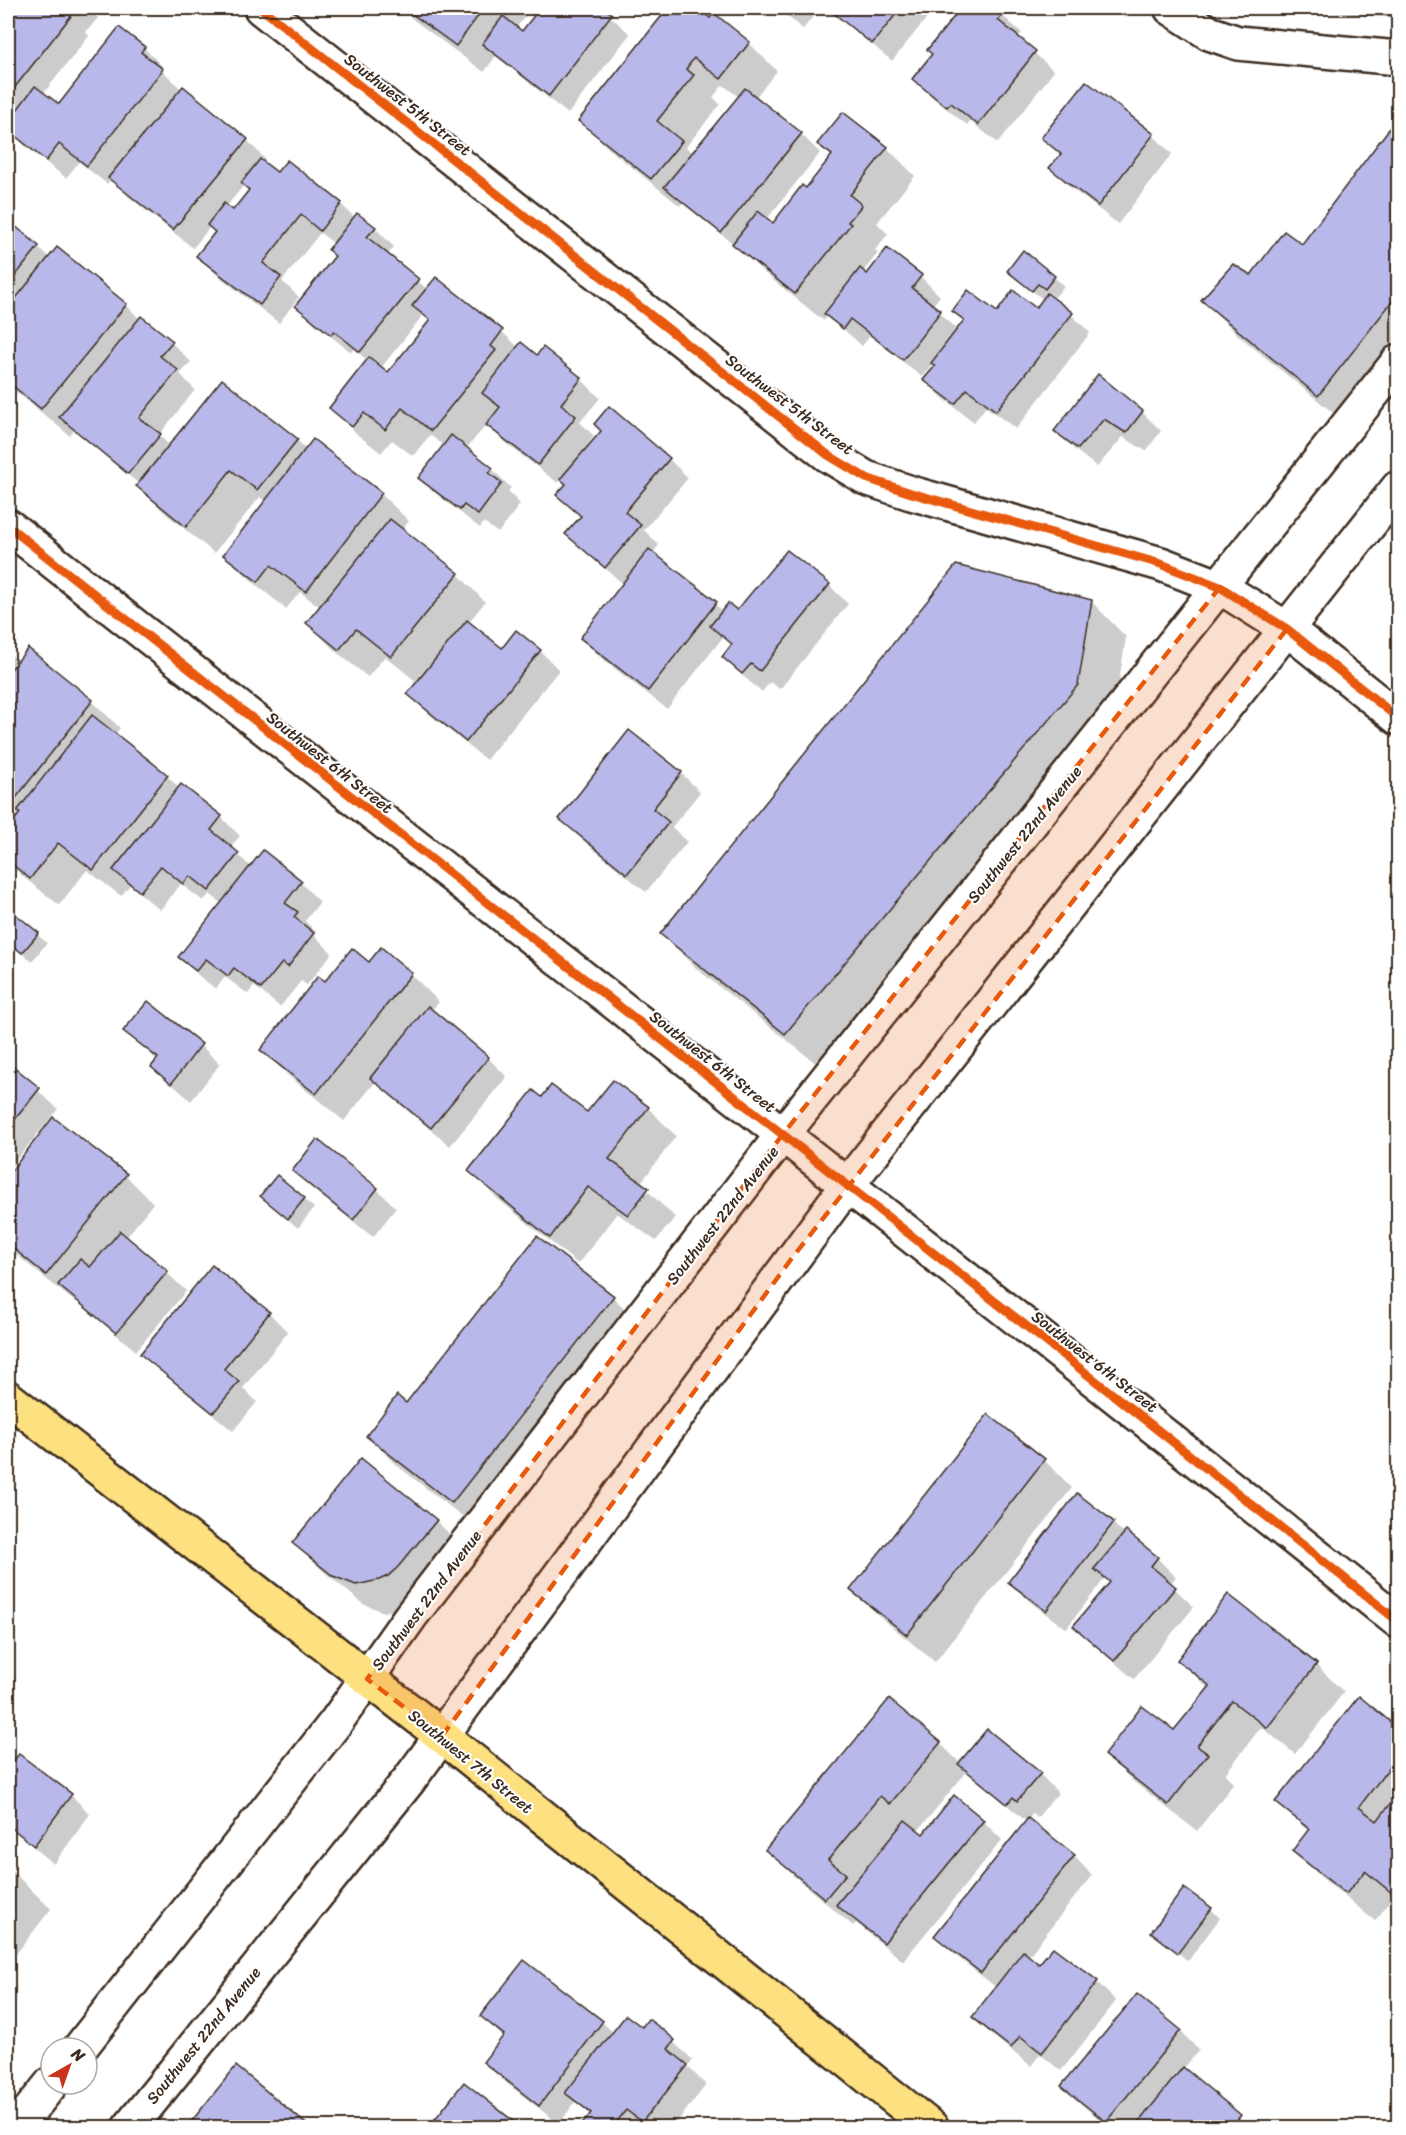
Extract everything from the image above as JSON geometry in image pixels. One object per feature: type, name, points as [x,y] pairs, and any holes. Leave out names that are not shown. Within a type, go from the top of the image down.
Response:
[{"type":"main road","name":"Southwest 5th Street","points":[[261,8],[828,454],[866,478],[911,493],[1161,564],[1220,587],[1287,629],[1398,718]]},
{"type":"main road","points":[[1170,8],[1209,33],[1238,44],[1398,58]]},
{"type":"main road","name":"Southwest 22nd Avenue","points":[[90,2036],[251,1833],[367,1679],[410,1617],[783,1134],[1398,362]]},
{"type":"main road","name":"Southwest 22nd Avenue","points":[[129,2127],[442,1737],[848,1184],[1398,488]]},
{"type":"main road","name":"Southwest 6th Street","points":[[8,526],[438,867],[848,1184],[1398,1622]]},
{"type":"main road","name":"Southwest 7th Street","points":[[8,1398],[442,1737],[932,2127]]},
{"type":"main road","points":[[16,2127],[41,2096]]},
{"type":"highlighted area","points":[[1220,587],[1287,629],[792,1258],[442,1736],[367,1679],[783,1134]]},
{"type":"building","points":[[8,8],[72,8],[68,13],[71,16],[8,96]]},
{"type":"building","points":[[404,8],[484,8],[456,46]]},
{"type":"building","points":[[540,8],[604,8],[612,14],[549,96],[482,44],[503,16],[522,31]]},
{"type":"building","points":[[668,8],[697,8],[710,18],[714,13],[750,42],[721,79],[694,58],[686,69],[694,75],[657,121],[682,141],[651,179],[578,121]]},
{"type":"building","points":[[827,8],[901,8],[872,44]]},
{"type":"building","points":[[961,8],[997,8],[1004,13],[998,20],[1036,51],[978,125],[951,103],[947,107],[912,79],[932,54],[927,50]]},
{"type":"building","points":[[119,27],[145,47],[141,52],[163,69],[87,166],[59,144],[46,161],[8,130],[8,122],[35,86],[59,104]]},
{"type":"building","points":[[1086,81],[1154,134],[1098,206],[1049,168],[1061,154],[1041,138]]},
{"type":"building","points":[[183,86],[248,139],[173,230],[108,178]]},
{"type":"building","points":[[745,88],[802,133],[721,233],[664,187]]},
{"type":"building","points":[[843,112],[888,147],[850,195],[862,205],[848,222],[851,224],[795,294],[732,244],[758,211],[773,223],[802,185],[806,188],[832,155],[817,144]]},
{"type":"building","points":[[1398,117],[1398,294],[1318,396],[1201,300],[1233,264],[1251,275],[1284,231],[1302,244]]},
{"type":"building","points":[[260,159],[277,172],[287,160],[342,203],[320,231],[301,215],[263,263],[281,277],[260,305],[196,256],[215,232],[207,225],[224,203],[233,210],[249,190],[241,183]]},
{"type":"building","points":[[357,213],[376,227],[367,237],[419,279],[360,352],[334,331],[331,335],[295,306],[335,256],[328,250]]},
{"type":"building","points":[[8,220],[39,246],[8,285]]},
{"type":"building","points":[[57,247],[127,304],[41,409],[8,382],[8,308]]},
{"type":"building","points":[[887,248],[922,275],[912,288],[941,311],[903,360],[850,319],[843,329],[824,314],[860,268],[867,274]]},
{"type":"building","points":[[1023,250],[1055,276],[1045,289],[1038,284],[1032,291],[1007,271]]},
{"type":"building","points":[[436,277],[503,330],[491,346],[496,350],[431,431],[402,408],[385,430],[364,413],[352,427],[329,408],[369,357],[388,372],[430,320],[412,306]]},
{"type":"building","points":[[968,290],[997,312],[1013,290],[1036,308],[1047,293],[1073,313],[996,411],[967,389],[955,404],[923,380],[935,366],[931,363],[964,320],[952,311]]},
{"type":"building","points":[[141,316],[173,341],[160,356],[178,370],[139,418],[161,434],[128,474],[59,417]]},
{"type":"building","points":[[521,342],[537,355],[543,347],[582,378],[561,404],[576,416],[538,465],[486,425],[500,407],[482,393]]},
{"type":"building","points":[[1098,374],[1143,411],[1126,433],[1104,419],[1078,449],[1054,431]]},
{"type":"building","points":[[222,379],[298,439],[257,490],[231,470],[186,527],[136,486]]},
{"type":"building","points":[[609,406],[670,458],[625,512],[641,525],[605,568],[565,534],[581,516],[556,495],[566,484],[560,479],[601,431],[594,424]]},
{"type":"building","points":[[451,435],[493,468],[489,473],[502,483],[478,515],[464,505],[460,510],[418,478]]},
{"type":"building","points":[[313,439],[382,493],[306,592],[271,565],[258,582],[223,555]]},
{"type":"building","points":[[390,519],[459,573],[391,657],[356,629],[339,650],[306,623]]},
{"type":"building","points":[[649,549],[717,602],[648,691],[580,638]]},
{"type":"building","points":[[787,550],[830,584],[760,671],[751,664],[742,674],[722,657],[732,644],[710,626],[728,603],[737,610]]},
{"type":"building","points":[[956,565],[1092,600],[1078,685],[785,1034],[660,934]]},
{"type":"building","points":[[467,620],[502,648],[516,630],[541,650],[466,742],[407,694]]},
{"type":"building","points":[[28,648],[93,700],[8,808],[8,673]]},
{"type":"building","points":[[92,715],[168,775],[93,870],[58,843],[30,879],[8,861],[8,829],[20,813],[17,811]]},
{"type":"building","points":[[629,730],[682,772],[653,809],[669,822],[627,874],[559,819]]},
{"type":"building","points":[[181,784],[222,816],[211,830],[239,853],[209,891],[190,876],[183,884],[161,866],[140,892],[113,870]]},
{"type":"building","points":[[263,850],[302,881],[285,903],[298,912],[294,917],[314,933],[288,967],[282,963],[261,989],[234,968],[228,976],[206,959],[196,971],[178,957]]},
{"type":"building","points":[[8,908],[39,933],[22,953],[8,942]]},
{"type":"building","points":[[381,947],[412,973],[316,1094],[260,1050],[318,976],[325,981],[352,948],[369,962]]},
{"type":"building","points":[[148,1001],[202,1044],[171,1084],[151,1067],[158,1058],[123,1031]]},
{"type":"building","points":[[428,1006],[489,1057],[431,1128],[370,1078]]},
{"type":"building","points":[[13,1066],[40,1088],[8,1128],[8,1072]]},
{"type":"building","points":[[613,1080],[649,1107],[609,1159],[649,1188],[628,1215],[588,1187],[550,1238],[468,1171],[533,1090],[542,1097],[551,1085],[587,1112]]},
{"type":"building","points":[[53,1117],[127,1174],[46,1275],[8,1244],[8,1175]]},
{"type":"building","points":[[317,1139],[378,1188],[353,1220],[292,1171]]},
{"type":"building","points":[[277,1175],[305,1198],[288,1219],[260,1196]]},
{"type":"building","points":[[120,1231],[168,1271],[116,1333],[58,1285],[80,1259],[90,1267]]},
{"type":"building","points":[[537,1236],[614,1296],[452,1503],[366,1436],[397,1395],[406,1403]]},
{"type":"building","points":[[212,1265],[270,1312],[224,1369],[239,1382],[213,1413],[140,1354]]},
{"type":"building","points":[[988,1414],[1045,1459],[907,1635],[850,1590]]},
{"type":"building","points":[[361,1458],[437,1520],[388,1576],[356,1585],[333,1576],[292,1543]]},
{"type":"building","points":[[1077,1493],[1114,1522],[1046,1611],[1008,1582]]},
{"type":"building","points":[[1126,1531],[1158,1557],[1151,1566],[1176,1587],[1114,1661],[1073,1626],[1110,1582],[1094,1569]]},
{"type":"building","points":[[1228,1594],[1317,1664],[1267,1728],[1232,1701],[1197,1746],[1208,1754],[1168,1805],[1104,1755],[1142,1706],[1174,1730],[1210,1686],[1177,1660]]},
{"type":"building","points":[[1359,1696],[1398,1728],[1398,1756],[1359,1807],[1377,1821],[1398,1794],[1398,1898],[1365,1871],[1346,1894],[1292,1851],[1309,1829],[1275,1802]]},
{"type":"building","points":[[889,1699],[941,1742],[890,1804],[880,1796],[828,1860],[846,1874],[825,1899],[765,1850]]},
{"type":"building","points":[[987,1729],[1041,1773],[1017,1801],[1013,1797],[1007,1804],[958,1764]]},
{"type":"building","points":[[19,1754],[72,1794],[34,1846],[8,1825],[8,1767]]},
{"type":"building","points":[[954,1795],[984,1820],[884,1943],[836,1905],[905,1820],[923,1834]]},
{"type":"building","points":[[1028,1818],[1075,1855],[981,1973],[934,1936]]},
{"type":"building","points":[[1184,1888],[1212,1908],[1178,1953],[1151,1932]]},
{"type":"building","points":[[1053,1947],[1098,1981],[1042,2053],[1020,2036],[1011,2048],[972,2017],[1023,1951],[1039,1964]]},
{"type":"building","points":[[524,1960],[603,2021],[539,2106],[483,2062],[504,2035],[480,2016]]},
{"type":"building","points":[[1137,1994],[1181,2030],[1106,2122],[1061,2086]]},
{"type":"building","points":[[626,2015],[642,2027],[648,2019],[662,2029],[675,2040],[668,2049],[688,2065],[642,2122],[626,2110],[612,2128],[579,2128],[591,2113],[565,2093]]},
{"type":"building","points":[[236,2066],[311,2128],[186,2128]]},
{"type":"building","points":[[1183,2067],[1241,2115],[1231,2128],[1134,2128]]},
{"type":"building","points":[[464,2082],[522,2128],[428,2128]]},
{"type":"cycle path","points":[[261,8],[828,455],[866,478],[911,493],[1161,564],[1220,587],[1287,629],[1398,718]]},
{"type":"cycle path","points":[[8,526],[1052,1346],[1398,1621]]}]
